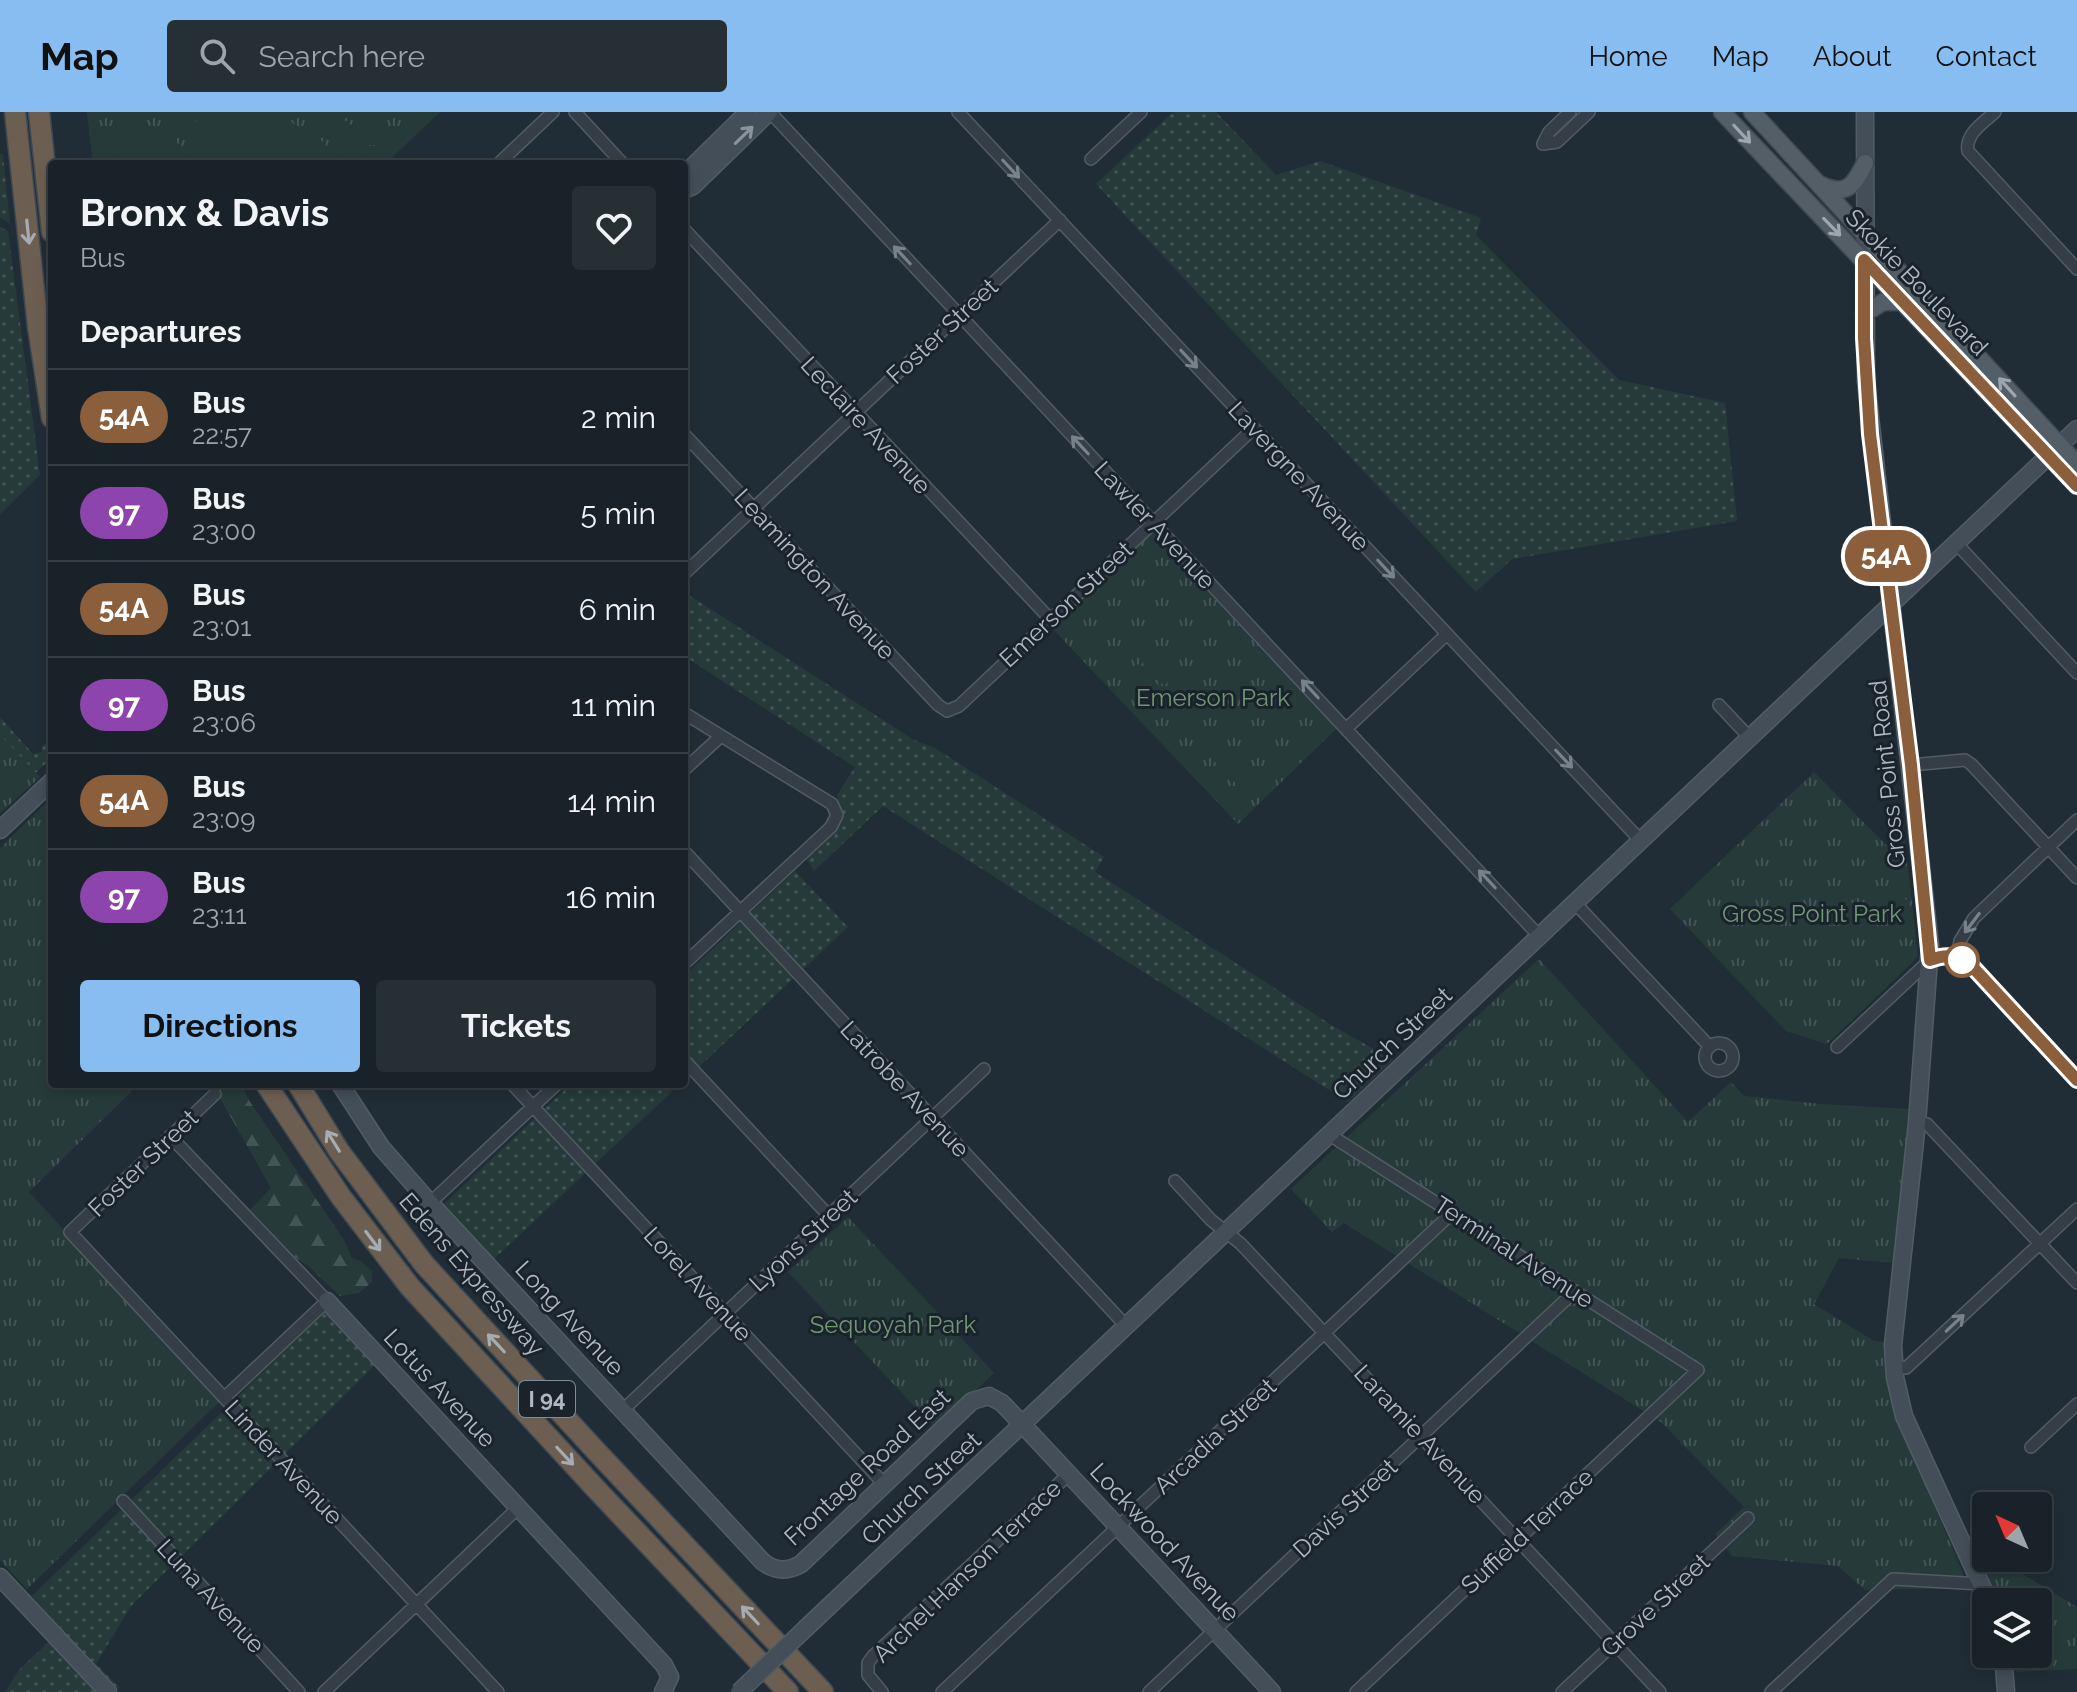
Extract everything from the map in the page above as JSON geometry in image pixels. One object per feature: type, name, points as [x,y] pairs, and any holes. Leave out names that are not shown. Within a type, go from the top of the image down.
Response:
[{"type":"highway","points":[[15,112],[48,392]]},
{"type":"highway","points":[[39,112],[48,200]]},
{"type":"highway","name":"I 94","points":[[269,1088],[341,1197],[410,1287],[788,1692]]},
{"type":"highway","name":"Edens Expressway","points":[[300,1088],[370,1196],[433,1274],[823,1692]]},
{"type":"main road","name":"Skokie Boulevard","points":[[1722,112],[1903,302],[2054,451],[2077,464]]},
{"type":"main road","name":"Skokie Boulevard","points":[[1752,112],[1864,231],[2054,451],[2077,486]]},
{"type":"main road","points":[[1821,185],[1832,190],[1846,188],[1855,183],[1865,163]]},
{"type":"main road","points":[[1864,314],[1883,302],[1903,302]]},
{"type":"street","points":[[502,160],[553,112]]},
{"type":"street","points":[[575,112],[619,160]]},
{"type":"street","points":[[688,171],[748,112]]},
{"type":"street","points":[[688,188],[769,112]]},
{"type":"street","name":"Lawler Avenue","points":[[769,112],[1540,937]]},
{"type":"street","name":"Lavergne Avenue","points":[[958,112],[1641,841]]},
{"type":"street","points":[[1091,159],[1141,112]]},
{"type":"street","points":[[1570,112],[1549,132],[1543,144],[1557,142],[1589,112]]},
{"type":"street","name":"Gross Point Road","points":[[1865,112],[1864,314],[1870,434],[1911,765],[1930,960],[1917,1123],[1893,1345],[1894,1366],[1904,1416],[1984,1588]]},
{"type":"street","points":[[1995,112],[1974,132],[1967,144],[1972,157],[2077,269]]},
{"type":"street","name":"Foster Street","points":[[688,570],[1060,220]]},
{"type":"street","name":"Leclaire Avenue","points":[[688,233],[1050,619]]},
{"type":"street","name":"Emerson Street","points":[[947,711],[959,706],[1254,428]]},
{"type":"street","name":"Church Street","points":[[739,1692],[2077,429]]},
{"type":"street","name":"Leamington Avenue","points":[[688,438],[947,711]]},
{"type":"street","points":[[1956,543],[2077,673]]},
{"type":"street","points":[[1347,728],[1447,634]]},
{"type":"street","points":[[1719,705],[1750,738]]},
{"type":"street","points":[[688,715],[832,804],[837,815],[831,827],[688,960]]},
{"type":"street","points":[[688,766],[721,736]]},
{"type":"street","points":[[1911,765],[1965,760],[1971,764],[2077,878]]},
{"type":"street","points":[[0,830],[48,785]]},
{"type":"street","points":[[1957,957],[1960,941],[1974,918],[2077,820]]},
{"type":"street","name":"Latrobe Avenue","points":[[688,855],[1127,1327]]},
{"type":"street","points":[[1575,903],[1710,1047]]},
{"type":"street","points":[[1837,1047],[1930,960],[1944,955],[1969,963],[2077,1080]]},
{"type":"street","points":[[1930,960],[1955,963],[1977,973]]},
{"type":"street","points":[[688,1064],[829,1216]]},
{"type":"street","name":"Lyons Street","points":[[623,1410],[984,1069]]},
{"type":"street","name":"Long Avenue","points":[[343,1088],[381,1147],[430,1203],[763,1562],[781,1570]]},
{"type":"street","name":"Lorel Avenue","points":[[516,1088],[884,1484]]},
{"type":"street","points":[[430,1203],[553,1088]]},
{"type":"street","name":"Foster Street","points":[[70,1232],[215,1094]]},
{"type":"street","points":[[1917,1123],[1927,1124],[2077,1283]]},
{"type":"street","name":"Terminal Avenue","points":[[1330,1135],[1698,1370]]},
{"type":"street","name":"Lotus Avenue","points":[[170,1136],[664,1665],[666,1684]]},
{"type":"street","name":"Laramie Avenue","points":[[1175,1181],[1211,1220],[1241,1244],[1660,1692]]},
{"type":"street","points":[[1894,1366],[1906,1368],[2077,1209]]},
{"type":"street","name":"Arcadia Street","points":[[942,1692],[1452,1213]]},
{"type":"street","name":"Linder Avenue","points":[[70,1232],[498,1692]]},
{"type":"street","name":"Davis Street","points":[[1149,1692],[1575,1291]]},
{"type":"street","points":[[224,1398],[327,1301]]},
{"type":"street","name":"Suffield Terrace","points":[[1356,1692],[1698,1370]]},
{"type":"street","name":"Frontage Road East","points":[[781,1570],[801,1564],[972,1401],[995,1397],[1023,1425]]},
{"type":"street","points":[[2031,1447],[2077,1404]]},
{"type":"street","name":"Lockwood Avenue","points":[[1023,1425],[1272,1692]]},
{"type":"street","name":"Archel Hanson Terrace","points":[[882,1692],[868,1675],[867,1669],[873,1656],[1069,1474]]},
{"type":"street","name":"Luna Avenue","points":[[123,1501],[299,1692]]},
{"type":"street","points":[[324,1692],[519,1507]]},
{"type":"street","name":"Grove Street","points":[[1562,1692],[1748,1518]]},
{"type":"street","points":[[0,1577],[108,1692]]},
{"type":"street","points":[[1771,1692],[1893,1579],[1982,1584]]},
{"type":"street","points":[[2004,1668],[2006,1692]]},
{"type":"green space","points":[[87,112],[440,112],[389,160],[93,160]]},
{"type":"green space","points":[[199,112],[281,112],[301,131],[320,139],[340,160],[191,160],[193,129]]},
{"type":"green space","points":[[321,112],[336,112],[355,127],[376,134],[396,129],[414,112],[427,112],[416,128],[403,138],[386,144],[367,145],[373,152],[365,159]]},
{"type":"green space","points":[[1173,112],[1216,112],[1276,175],[1320,161],[1481,218],[1476,235],[1619,380],[1725,403],[1737,521],[1512,559],[1476,592],[1096,184]]},
{"type":"green space","points":[[116,119],[139,122],[161,130],[178,144],[188,160],[114,160]]},
{"type":"green space","points":[[0,153],[3,155],[10,224],[0,217]]},
{"type":"green space","points":[[0,227],[8,231],[40,475],[0,514]]},
{"type":"green space","name":"Emerson Park","points":[[1152,532],[1337,728],[1238,824],[1050,626]]},
{"type":"green space","points":[[688,595],[914,740],[935,748],[1104,857],[1095,872],[1333,1026],[1393,1060],[1348,1102],[883,806],[814,871],[805,856],[840,821],[837,795],[855,767],[688,659]]},
{"type":"green space","points":[[1153,651],[1175,675],[1164,686],[1141,661]]},
{"type":"green space","points":[[1138,664],[1161,688],[1149,699],[1127,675]]},
{"type":"green space","points":[[0,717],[33,754],[41,752],[43,745],[48,742],[48,762],[0,806]]},
{"type":"green space","points":[[0,734],[40,777],[0,813]]},
{"type":"green space","points":[[1229,746],[1255,773],[1240,788],[1213,760]]},
{"type":"green space","name":"Gross Point Park","points":[[1814,772],[1889,848],[1904,834],[1918,957],[1827,1044],[1786,1031],[1670,909]]},
{"type":"green space","points":[[48,801],[48,1088],[135,1088],[29,1192],[220,1401],[27,1589],[0,1560],[0,848]]},
{"type":"green space","points":[[795,871],[848,927],[688,1077],[688,972]]},
{"type":"green space","points":[[1909,899],[1911,916],[1884,919],[1882,902]]},
{"type":"green space","points":[[1539,959],[1688,1122],[1731,1082],[1744,1096],[1909,1109],[1894,1263],[1839,1258],[1814,1304],[1874,1341],[1884,1342],[1893,1406],[1901,1432],[1969,1588],[1865,1590],[1838,1566],[1732,1556],[1715,1534],[1744,1507],[1661,1422],[1344,1223],[1332,1232],[1291,1189]]},
{"type":"green space","points":[[214,1088],[243,1088],[344,1240],[352,1258],[372,1271],[372,1282],[359,1293],[340,1296],[307,1265],[287,1252],[249,1211],[271,1188]]},
{"type":"green space","points":[[567,1088],[676,1088],[494,1259],[444,1204]]},
{"type":"green space","name":"Sequoyah Park","points":[[848,1217],[994,1373],[935,1428],[788,1272]]},
{"type":"green space","points":[[324,1313],[330,1314],[376,1364],[131,1606],[96,1664],[120,1688],[115,1692],[5,1692],[19,1670],[62,1629],[32,1596]]},
{"type":"green space","points":[[1986,1572],[2019,1572],[2046,1588],[1993,1588]]},
{"type":"green space","points":[[2052,1592],[2077,1607],[2077,1669],[2015,1672],[2014,1668],[2052,1668]]},
{"type":"bus line","name":"54A","points":[[2077,486],[1864,260],[1864,338],[1870,434],[1911,765],[1930,960],[1944,955],[1969,963],[2077,1080]]}]
